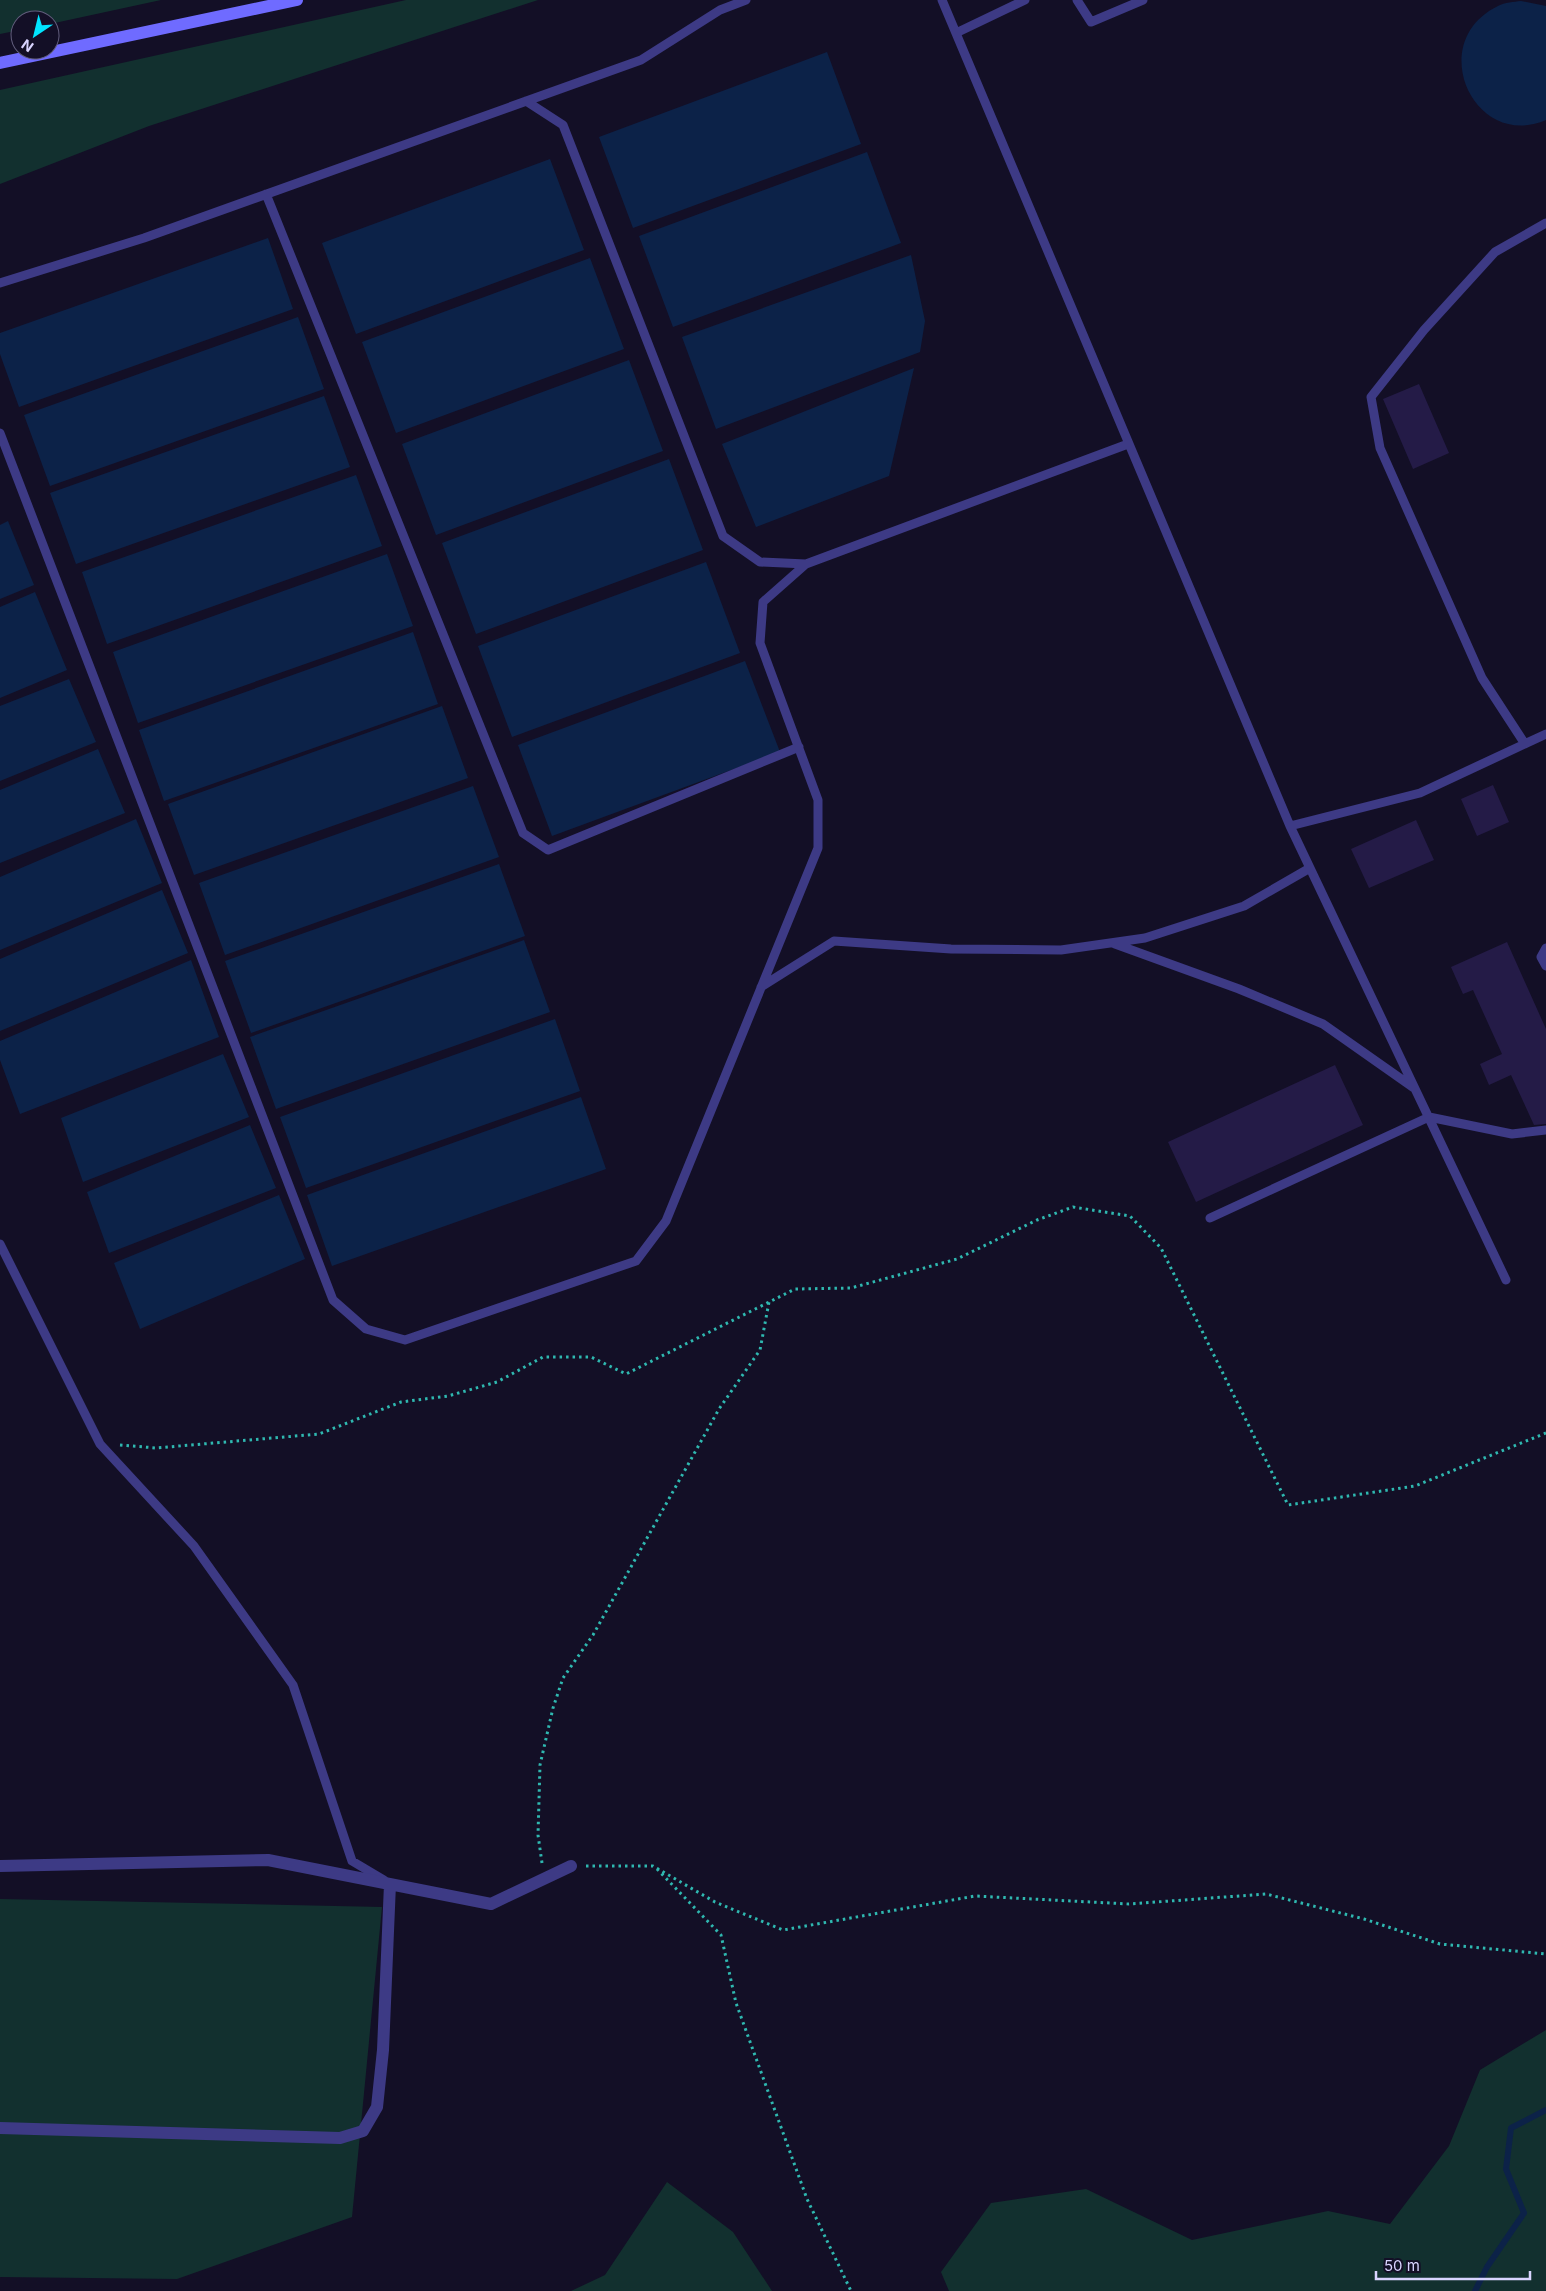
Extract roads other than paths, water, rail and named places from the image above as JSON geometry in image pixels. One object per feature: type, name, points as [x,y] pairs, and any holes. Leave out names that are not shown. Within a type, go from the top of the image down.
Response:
[{"type":"main road","points":[[0,63],[297,0]]},
{"type":"street","points":[[0,1866],[268,1860],[491,1904],[571,1866]]},
{"type":"street","points":[[0,2128],[340,2138],[363,2131],[377,2107],[383,2050],[391,1896],[390,1884]]},
{"type":"lane","points":[[0,283],[144,238],[641,60],[720,10],[746,0]]},
{"type":"lane","points":[[942,0],[1290,826],[1506,1280]]},
{"type":"lane","points":[[956,33],[1024,0]]},
{"type":"lane","points":[[1077,0],[1092,22],[1143,0]]},
{"type":"lane","points":[[526,101],[563,125],[723,536],[760,562],[806,564]]},
{"type":"lane","points":[[266,194],[523,832],[548,850],[799,747]]},
{"type":"lane","points":[[1525,744],[1482,678],[1380,448],[1370,397],[1424,330],[1495,252],[1546,223]]},
{"type":"lane","points":[[0,433],[333,1300],[366,1329],[405,1340],[636,1261],[666,1222],[818,848],[818,800],[760,643],[763,602],[806,564],[1128,444]]},
{"type":"lane","points":[[1290,826],[1420,793],[1546,734]]},
{"type":"lane","points":[[761,987],[834,941],[950,949],[1061,950],[1145,938],[1244,906],[1310,868]]},
{"type":"lane","points":[[1113,943],[1239,988],[1323,1024],[1415,1089]]},
{"type":"lane","points":[[1546,948],[1542,957],[1546,966]]},
{"type":"lane","points":[[1210,1218],[1429,1117],[1512,1134],[1546,1130]]},
{"type":"lane","points":[[0,1244],[100,1444],[194,1546],[293,1685],[352,1861],[390,1884]]},
{"type":"water","points":[[1521,1],[1546,6],[1546,120],[1520,125],[1498,120],[1480,107],[1467,88],[1462,66],[1464,43],[1476,23],[1498,6]]},
{"type":"water","points":[[827,52],[861,144],[633,228],[599,137]]},
{"type":"water","points":[[867,152],[901,243],[673,327],[639,236]]},
{"type":"water","points":[[550,159],[584,250],[356,334],[322,243]]},
{"type":"water","points":[[268,238],[293,309],[19,407],[0,354],[0,333]]},
{"type":"water","points":[[911,255],[925,321],[920,352],[716,429],[682,337]]},
{"type":"water","points":[[590,258],[624,349],[396,433],[362,342]]},
{"type":"water","points":[[298,317],[324,389],[50,486],[24,415]]},
{"type":"water","points":[[629,360],[663,451],[436,535],[402,444]]},
{"type":"water","points":[[914,368],[889,476],[756,527],[722,444]]},
{"type":"water","points":[[324,396],[350,467],[76,564],[50,493]]},
{"type":"water","points":[[669,459],[703,550],[476,634],[442,543]]},
{"type":"water","points":[[356,475],[382,546],[107,644],[82,572]]},
{"type":"water","points":[[8,521],[34,585],[0,599],[0,525]]},
{"type":"water","points":[[387,554],[413,626],[138,723],[113,652]]},
{"type":"water","points":[[706,562],[740,653],[512,737],[478,646]]},
{"type":"water","points":[[35,592],[67,670],[0,698],[0,607]]},
{"type":"water","points":[[413,632],[438,704],[164,801],[139,730]]},
{"type":"water","points":[[745,661],[780,752],[552,836],[518,745]]},
{"type":"water","points":[[69,679],[96,742],[0,781],[0,706]]},
{"type":"water","points":[[442,706],[468,778],[194,875],[168,804]]},
{"type":"water","points":[[98,749],[125,813],[0,863],[0,790]]},
{"type":"water","points":[[473,786],[499,857],[225,955],[199,883]]},
{"type":"water","points":[[136,819],[162,883],[0,950],[0,877]]},
{"type":"water","points":[[499,864],[525,936],[251,1033],[225,961]]},
{"type":"water","points":[[162,890],[188,953],[0,1031],[0,959]]},
{"type":"water","points":[[524,940],[550,1012],[276,1109],[250,1037]]},
{"type":"water","points":[[191,960],[219,1037],[20,1114],[0,1060],[0,1041]]},
{"type":"water","points":[[555,1019],[580,1091],[306,1188],[280,1117]]},
{"type":"water","points":[[223,1054],[249,1117],[83,1182],[61,1118]]},
{"type":"water","points":[[581,1097],[606,1169],[332,1266],[307,1195]]},
{"type":"water","points":[[250,1125],[276,1188],[109,1253],[87,1192]]},
{"type":"water","points":[[279,1195],[305,1259],[140,1329],[114,1263]]},
{"type":"waterway","points":[[1475,2291],[1487,2267],[1524,2213],[1506,2169],[1511,2128],[1546,2110]]}]
